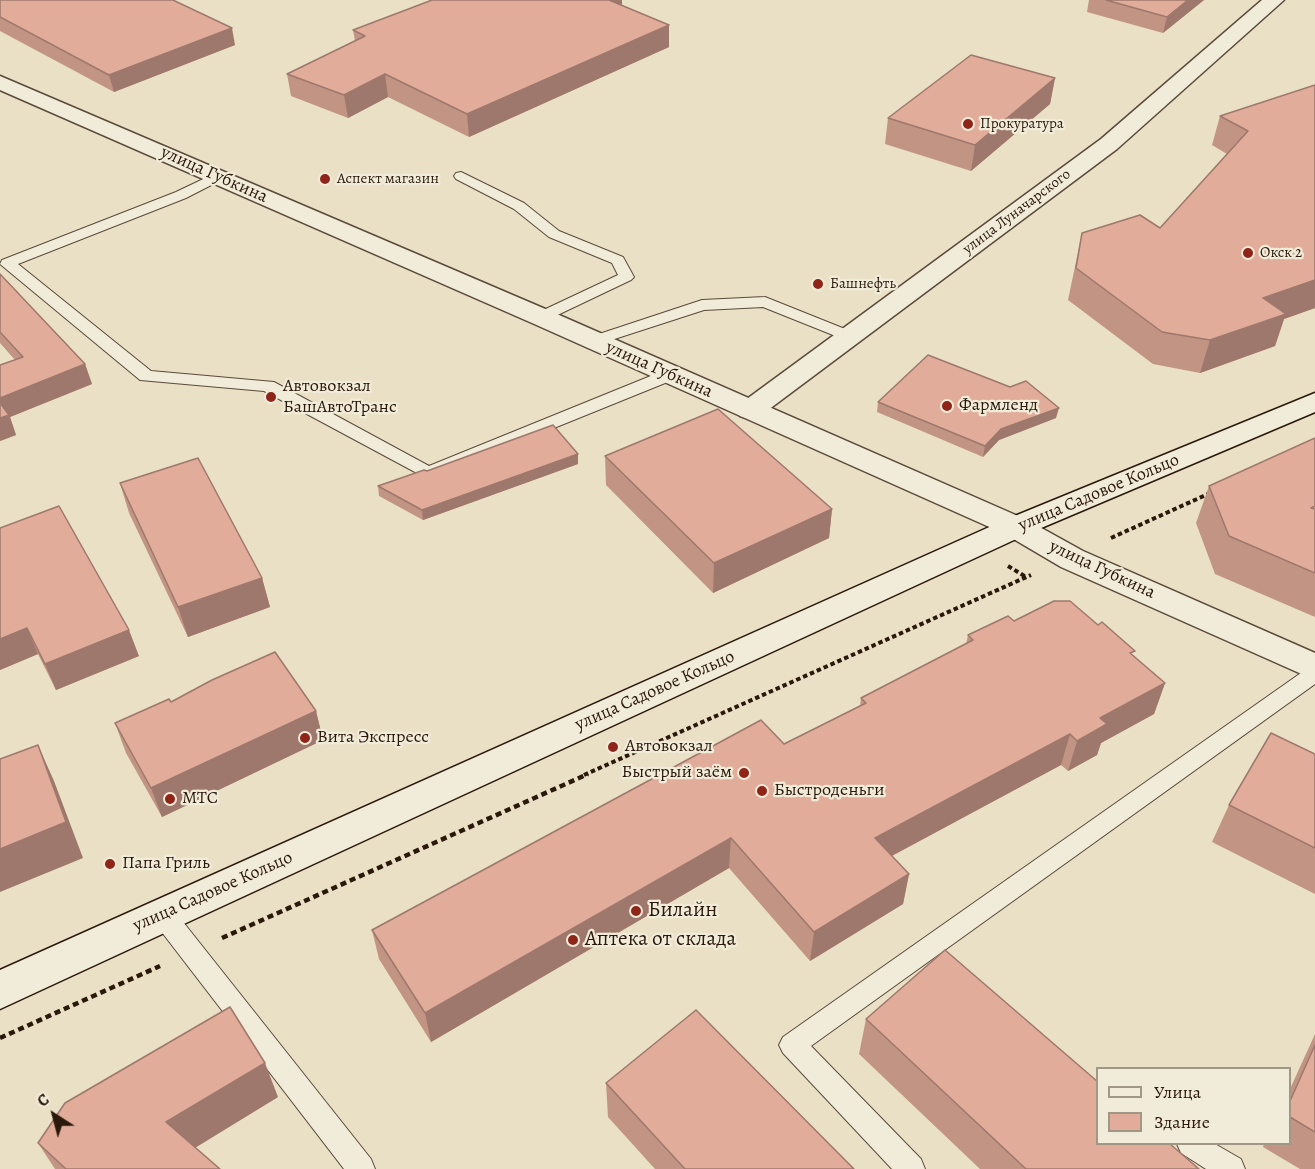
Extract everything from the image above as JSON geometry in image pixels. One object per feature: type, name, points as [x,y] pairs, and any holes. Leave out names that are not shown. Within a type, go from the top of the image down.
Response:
[{"type":"street","name":"улица Луначарского","points":[[750,410],[1109,144],[1274,0]]},
{"type":"street","name":"улица Губкина","points":[[0,82],[1016,527],[1072,559],[1315,667]]},
{"type":"street","name":"улица Садовое Кольцо","points":[[0,990],[1016,527],[1315,402]]},
{"type":"lane","points":[[218,176],[181,195],[7,263],[146,376],[268,386],[428,473],[669,375]]},
{"type":"lane","points":[[461,176],[519,206],[554,234],[618,260],[626,277],[541,317]]},
{"type":"lane","points":[[593,341],[702,305],[765,302],[849,336]]},
{"type":"lane","points":[[911,1169],[792,1045],[1315,673]]},
{"type":"lane","points":[[163,915],[361,1169]]},
{"type":"lane","points":[[1194,1145],[1231,1169]]},
{"type":"path","points":[[0,1038],[1026,576],[1072,559],[1209,493]]},
{"type":"building","points":[[0,0],[173,0],[232,28],[109,75],[0,17]]},
{"type":"building","points":[[432,0],[609,0],[669,25],[467,114],[385,74],[344,95],[287,74],[365,36],[353,30]]},
{"type":"building","points":[[1106,0],[1188,0],[1167,17]]},
{"type":"building","points":[[971,55],[1055,78],[975,145],[888,118]]},
{"type":"building","points":[[1315,85],[1315,280],[1263,298],[1286,314],[1210,340],[1162,332],[1076,268],[1082,233],[1140,215],[1160,228],[1248,131],[1220,116]]},
{"type":"building","points":[[0,274],[85,364],[0,398],[0,365],[23,357],[0,332]]},
{"type":"building","points":[[928,355],[1010,387],[1026,381],[1059,408],[1001,429],[985,446],[878,402]]},
{"type":"building","points":[[0,403],[9,415],[0,418]]},
{"type":"building","points":[[718,409],[832,509],[714,563],[605,456]]},
{"type":"building","points":[[553,425],[578,454],[422,510],[378,486],[424,470],[427,471]]},
{"type":"building","points":[[1315,438],[1315,506],[1311,508],[1315,509],[1315,573],[1229,536],[1209,486]]},
{"type":"building","points":[[198,458],[262,578],[178,607],[120,483]]},
{"type":"building","points":[[59,506],[129,630],[45,664],[27,628],[0,639],[0,528]]},
{"type":"building","points":[[1054,601],[1070,601],[1098,625],[1102,622],[1135,651],[1130,653],[1165,683],[1100,718],[1107,724],[1077,741],[1070,734],[875,838],[909,874],[814,932],[731,838],[425,1013],[372,930],[761,720],[784,744],[866,703],[861,698],[973,640],[968,635],[1008,616],[1014,621]]},
{"type":"building","points":[[275,652],[316,711],[151,788],[115,723],[169,699],[171,702],[212,680]]},
{"type":"building","points":[[1271,733],[1315,754],[1315,848],[1229,805]]},
{"type":"building","points":[[38,745],[66,822],[0,849],[0,759]]},
{"type":"building","points":[[945,950],[1096,1080],[1096,1145],[1171,1145],[1199,1169],[1026,1169],[866,1019]]},
{"type":"building","points":[[230,1007],[265,1063],[166,1122],[220,1169],[66,1169],[38,1143],[65,1103]]},
{"type":"building","points":[[696,1010],[854,1169],[685,1169],[606,1083]]},
{"type":"building","points":[[1315,1045],[1315,1132],[1291,1118],[1291,1099]]},
{"type":"place","name":"Прокуратура","points":[[968,124]]},
{"type":"place","name":"Аспект магазин","points":[[325,179]]},
{"type":"place","name":"Окск 2","points":[[1248,253]]},
{"type":"place","name":"Башнефть","points":[[818,284]]},
{"type":"place","name":"Автовокзал БашАвтоТранс","points":[[271,397]]},
{"type":"place","name":"Фармленд","points":[[947,406]]},
{"type":"place","name":"Вита Экспресс","points":[[305,738]]},
{"type":"place","name":"Автовокзал","points":[[613,747]]},
{"type":"place","name":"Быстрый заём","points":[[744,773]]},
{"type":"place","name":"Быстроденьги","points":[[762,791]]},
{"type":"place","name":"МТС","points":[[170,799]]},
{"type":"place","name":"Папа Гриль","points":[[110,864]]},
{"type":"place","name":"Билайн","points":[[636,911]]},
{"type":"place","name":"Аптека от склада","points":[[573,940]]}]
